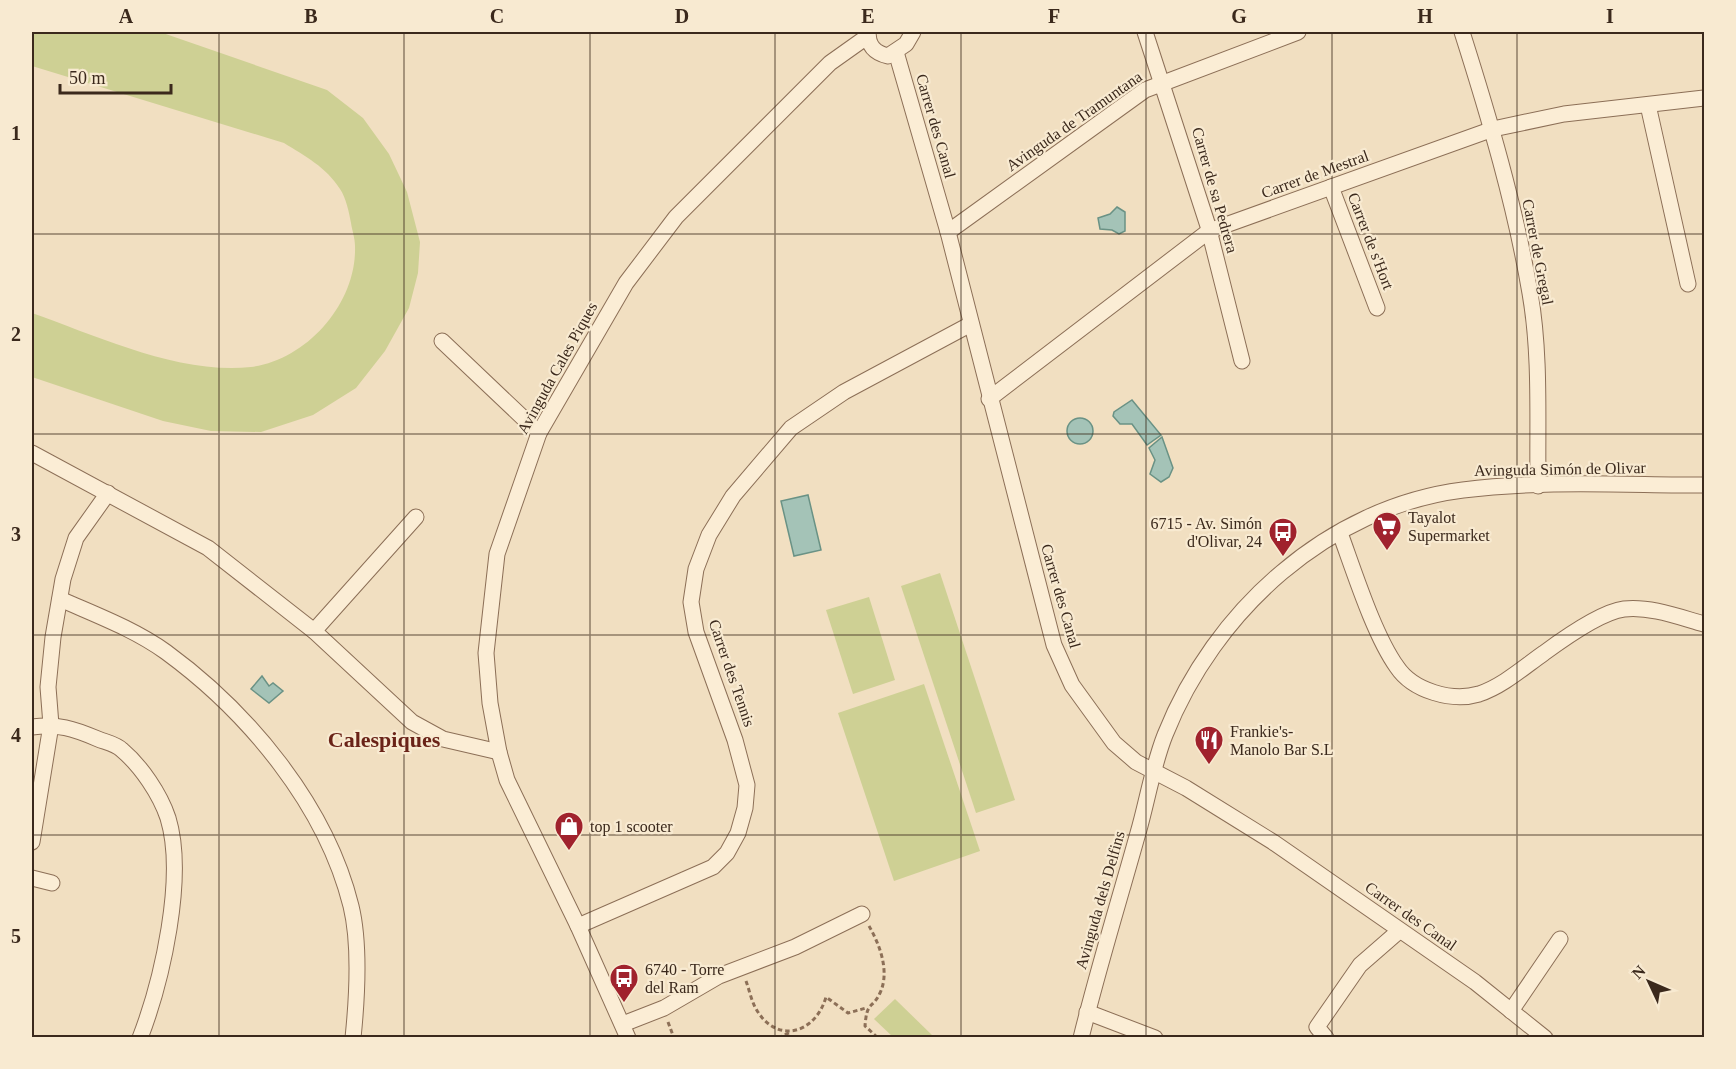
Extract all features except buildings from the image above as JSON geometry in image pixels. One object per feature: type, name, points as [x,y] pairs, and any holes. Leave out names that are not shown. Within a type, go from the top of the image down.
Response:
[{"type":"street","points":[[868,34],[871,45],[878,54],[888,56],[906,44],[913,32]]},
{"type":"street","name":"Carrer de sa Pedrera","points":[[1145,32],[1163,81],[1209,231],[1242,361]]},
{"type":"street","name":"Avinguda de Tramuntana","points":[[948,232],[1145,90],[1163,81],[1298,32]]},
{"type":"street","name":"Carrer de Gregal","points":[[1462,32],[1493,129],[1530,294],[1536,346],[1538,486]]},
{"type":"street","name":"Avinguda Cales Piques","points":[[625,1031],[578,926],[507,780],[499,752],[490,703],[486,653],[496,554],[539,433],[626,283],[676,217],[830,63],[868,34]]},
{"type":"street","name":"Carrer des Canal","points":[[896,52],[948,232],[1054,645],[1071,686],[1114,743],[1136,762],[1186,788],[1273,842],[1475,982],[1545,1038]]},
{"type":"street","name":"Carrer de Mestral","points":[[990,399],[1209,231],[1493,129],[1564,114],[1704,98]]},
{"type":"street","points":[[1648,105],[1688,284]]},
{"type":"street","name":"Carrer de s'Hort","points":[[1331,187],[1377,308]]},
{"type":"street","name":"Carrer des Tennis","points":[[578,926],[713,867],[727,853],[738,832],[745,808],[747,785],[735,740],[696,632],[692,602],[696,569],[709,535],[733,496],[791,428],[815,410],[862,390],[971,324]]},
{"type":"street","points":[[442,341],[539,433]]},
{"type":"street","points":[[32,453],[208,548],[314,631],[412,722],[443,739],[499,752]]},
{"type":"street","name":"Avinguda Simón de Olivar","points":[[1155,772],[1164,737],[1183,695],[1217,641],[1254,597],[1277,575],[1316,546],[1366,518],[1426,497],[1463,490],[1538,486],[1704,485]]},
{"type":"street","points":[[32,842],[51,725],[48,687],[60,599],[76,538],[108,493]]},
{"type":"street","points":[[314,631],[416,517]]},
{"type":"street","points":[[1340,533],[1385,647],[1398,669],[1420,687],[1449,697],[1478,694],[1504,681],[1579,629],[1623,609],[1650,610],[1704,624]]},
{"type":"street","points":[[60,599],[120,625],[164,651],[200,680],[240,720],[286,772],[316,821],[339,868],[352,908],[355,964],[353,1038]]},
{"type":"street","points":[[32,727],[69,726],[121,748],[148,778],[168,818],[175,870],[167,935],[149,1015],[140,1038]]},
{"type":"street","name":"Avinguda dels Delfins","points":[[1077,1034],[1087,1012],[1155,772]]},
{"type":"street","points":[[32,878],[52,883]]},
{"type":"street","points":[[625,1031],[719,976],[795,947],[862,914]]},
{"type":"street","points":[[1326,1038],[1317,1027],[1360,965],[1399,931]]},
{"type":"street","points":[[1511,1011],[1560,939]]},
{"type":"street","points":[[1087,1012],[1155,1038]]},
{"type":"path","points":[[778,1038],[806,1028],[821,1013],[825,997],[848,1013],[866,1008],[879,994],[883,963],[879,942],[862,914]]},
{"type":"path","points":[[742,967],[756,1008],[770,1024],[791,1032]]},
{"type":"path","points":[[866,1008],[865,1026],[878,1038]]},
{"type":"green space","points":[[32,32],[160,32],[327,90],[363,118],[389,154],[407,192],[420,242],[418,273],[409,308],[385,351],[356,388],[313,415],[261,432],[211,431],[163,421],[32,377],[32,313],[139,352],[196,365],[224,368],[251,367],[272,362],[309,341],[338,307],[353,267],[355,246],[346,201],[342,193],[328,174],[307,157],[284,143],[32,66]]},
{"type":"green space","points":[[940,573],[1015,800],[976,813],[901,586]]},
{"type":"green space","points":[[869,597],[895,680],[853,694],[826,610]]},
{"type":"green space","points":[[924,684],[980,851],[894,881],[838,713]]},
{"type":"green space","points":[[895,999],[934,1037],[893,1037],[874,1019]]},
{"type":"shaded area","points":[[1117,207],[1125,212],[1125,231],[1119,234],[1112,230],[1100,229],[1098,218],[1110,214]]},
{"type":"shaded area","points":[[1132,400],[1161,435],[1147,445],[1132,424],[1120,424],[1113,416],[1114,412]]},
{"type":"shaded area","points":[[1080,418],[1089,422],[1093,431],[1089,440],[1080,444],[1071,440],[1067,431],[1071,422]]},
{"type":"shaded area","points":[[1162,437],[1173,468],[1169,477],[1161,482],[1150,474],[1155,460],[1149,448]]},
{"type":"shaded area","points":[[808,495],[821,550],[794,556],[781,501]]},
{"type":"shaded area","points":[[262,676],[269,686],[273,683],[283,691],[269,703],[251,689]]},
{"type":"place","name":"Tayalot Supermarket","points":[[1387,552]]},
{"type":"place","name":"6715 - Av. Simón d'Olivar, 24","points":[[1283,558]]},
{"type":"place","name":"Frankie's- Manolo Bar S.L","points":[[1209,766]]},
{"type":"place","name":"top 1 scooter","points":[[569,852]]},
{"type":"place","name":"6740 - Torre del Ram","points":[[624,1004]]},
{"type":"district","name":"Calespiques","points":[[384,739]]}]
